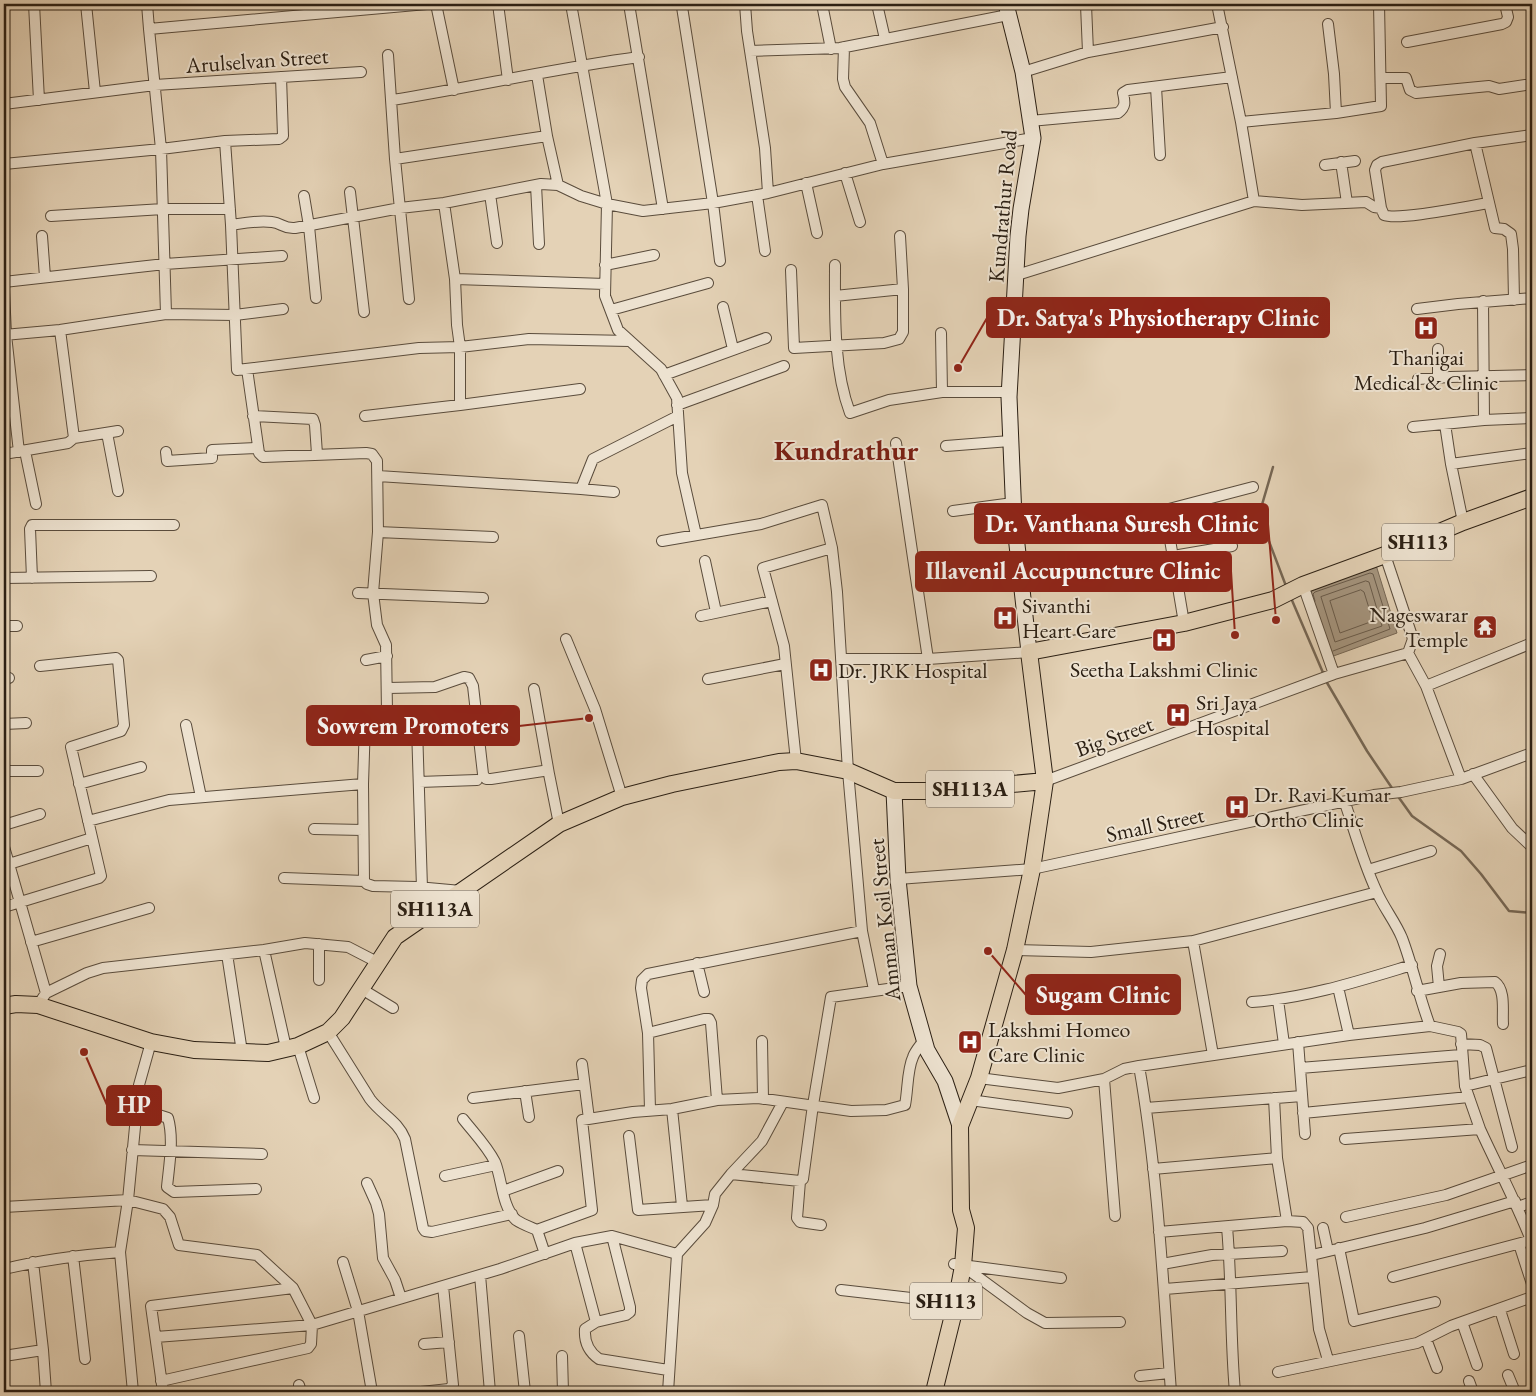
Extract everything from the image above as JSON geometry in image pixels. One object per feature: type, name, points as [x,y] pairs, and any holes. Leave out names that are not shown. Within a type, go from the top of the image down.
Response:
[{"type":"main road","name":"SH113","points":[[934,1392],[956,1303],[959,1265],[966,1228],[961,1210],[960,1126],[978,1078],[1015,950],[1032,869],[1045,781],[1029,652],[1184,622],[1273,600],[1303,585],[1386,556],[1464,522],[1532,498]]},
{"type":"main road","name":"SH113A","points":[[4,1006],[42,999],[151,1042],[194,1050],[268,1053],[292,1047],[328,1032],[342,1018],[395,937],[558,824],[622,797],[672,784],[778,762],[796,761],[848,770],[894,792],[961,790],[1045,781]]},
{"type":"main road","name":"SH113","points":[[925,1392],[946,1302],[959,1265]]},
{"type":"street","points":[[34,4],[39,100]]},
{"type":"street","points":[[86,4],[95,92]]},
{"type":"street","points":[[147,4],[161,149],[166,314]]},
{"type":"street","points":[[149,29],[427,4]]},
{"type":"street","points":[[436,4],[454,90]]},
{"type":"street","points":[[498,4],[508,80]]},
{"type":"street","points":[[571,4],[607,204],[605,296],[618,330],[661,368],[677,398],[682,473],[696,535]]},
{"type":"street","points":[[629,4],[663,209]]},
{"type":"street","points":[[745,4],[750,51],[765,148],[768,193]]},
{"type":"street","points":[[822,4],[838,48],[845,87],[870,123],[883,164]]},
{"type":"street","points":[[877,4],[885,39]]},
{"type":"street","points":[[1088,52],[1086,5],[1094,4]]},
{"type":"street","points":[[1217,4],[1242,122],[1254,201]]},
{"type":"street","points":[[1242,122],[1336,113],[1381,106],[1379,4]]},
{"type":"street","points":[[1407,42],[1502,24],[1506,22],[1508,17],[1505,4]]},
{"type":"street","points":[[682,7],[713,203],[720,261]]},
{"type":"street","points":[[750,51],[838,48],[885,39],[1007,10]]},
{"type":"street","name":"Kundrathur Road","points":[[1007,10],[1023,72],[1033,138],[1020,209],[1009,392],[1013,510],[1029,652]]},
{"type":"street","points":[[1328,24],[1336,113]]},
{"type":"street","points":[[1023,72],[1088,52],[1223,27]]},
{"type":"street","points":[[388,55],[395,159],[409,299]]},
{"type":"street","points":[[392,100],[537,75],[581,65],[639,57]]},
{"type":"street","name":"Arulselvan Street","points":[[4,104],[155,85],[362,72]]},
{"type":"street","points":[[537,75],[547,136],[558,185]]},
{"type":"street","points":[[4,164],[225,141],[281,138],[283,126],[281,77]]},
{"type":"street","points":[[1030,121],[1118,114],[1125,105],[1123,92],[1128,90],[1232,77]]},
{"type":"street","points":[[1380,78],[1406,78],[1410,90],[1416,93],[1489,86],[1498,89],[1532,84]]},
{"type":"street","points":[[1156,87],[1160,155]]},
{"type":"street","points":[[1489,202],[1394,217],[1384,215],[1381,208],[1375,170],[1377,165],[1382,162],[1475,143],[1532,134]]},
{"type":"street","points":[[395,159],[547,136]]},
{"type":"street","points":[[231,225],[250,222],[273,222],[287,228],[309,226],[400,208],[444,203],[536,185],[558,185],[581,196],[643,212],[713,203],[768,193],[883,164],[1033,138]]},
{"type":"street","points":[[225,141],[233,260],[237,370],[419,348],[460,347],[529,339],[630,341]]},
{"type":"street","points":[[1475,143],[1495,228],[1504,229],[1511,234],[1514,300]]},
{"type":"street","points":[[1325,165],[1355,161]]},
{"type":"street","points":[[1341,162],[1347,203]]},
{"type":"street","points":[[845,173],[860,222]]},
{"type":"street","points":[[806,183],[818,233]]},
{"type":"street","points":[[536,185],[539,244]]},
{"type":"street","points":[[350,192],[364,312]]},
{"type":"street","points":[[490,194],[497,243]]},
{"type":"street","points":[[757,195],[766,251]]},
{"type":"street","points":[[304,196],[316,298]]},
{"type":"street","points":[[1017,275],[1254,201],[1302,205],[1366,202],[1374,207],[1381,208]]},
{"type":"street","points":[[444,203],[455,280],[460,347],[460,405]]},
{"type":"street","points":[[51,216],[163,209],[230,209]]},
{"type":"street","points":[[42,236],[46,277]]},
{"type":"street","points":[[791,270],[794,348],[884,343],[899,339],[903,332],[900,236]]},
{"type":"street","points":[[605,265],[654,255]]},
{"type":"street","points":[[4,282],[165,264],[282,256]]},
{"type":"street","points":[[835,265],[837,345],[842,393],[850,413],[889,400],[942,392],[1009,392]]},
{"type":"street","points":[[455,280],[604,284]]},
{"type":"street","points":[[611,310],[708,284]]},
{"type":"street","points":[[835,296],[903,289]]},
{"type":"street","points":[[4,290],[8,392],[36,504]]},
{"type":"street","points":[[1416,309],[1532,298]]},
{"type":"street","points":[[1483,302],[1484,420]]},
{"type":"street","points":[[723,307],[733,349]]},
{"type":"street","points":[[5,335],[60,330],[166,314],[235,315],[283,309]]},
{"type":"street","points":[[60,330],[74,438]]},
{"type":"street","points":[[941,333],[942,392]]},
{"type":"street","points":[[664,375],[766,338]]},
{"type":"street","points":[[1438,349],[1438,378]]},
{"type":"street","points":[[581,489],[593,459],[678,411],[784,366]]},
{"type":"street","points":[[247,369],[258,448],[259,453],[263,457],[366,453],[372,454],[377,461],[378,532],[374,593],[378,625],[386,645],[388,688],[386,714],[369,717],[365,722],[363,784],[364,881]]},
{"type":"street","points":[[1418,379],[1532,375]]},
{"type":"street","points":[[365,416],[580,389]]},
{"type":"street","points":[[253,416],[313,419],[317,454]]},
{"type":"street","points":[[1413,427],[1484,420],[1532,418]]},
{"type":"street","points":[[1445,424],[1451,464],[1464,522]]},
{"type":"street","points":[[4,454],[68,443],[74,438],[118,431]]},
{"type":"street","points":[[107,433],[118,491]]},
{"type":"street","points":[[946,446],[1010,442]]},
{"type":"street","points":[[896,443],[928,659]]},
{"type":"street","points":[[166,452],[167,461],[212,458],[212,450],[258,448]]},
{"type":"street","points":[[1451,464],[1532,453]]},
{"type":"street","points":[[378,476],[614,492]]},
{"type":"street","points":[[953,511],[1165,510],[1253,487]]},
{"type":"street","points":[[662,541],[761,524],[822,506],[832,548],[837,592],[848,770],[862,931],[874,990]]},
{"type":"street","points":[[1165,510],[1184,622]]},
{"type":"street","points":[[32,578],[30,529],[32,525],[174,524]]},
{"type":"street","points":[[378,532],[493,537]]},
{"type":"street","points":[[1173,556],[1232,546]]},
{"type":"street","points":[[796,761],[784,646],[763,568],[832,548]]},
{"type":"street","points":[[1386,556],[1413,638],[1408,652],[1426,686],[1461,779]]},
{"type":"street","points":[[705,562],[716,612]]},
{"type":"street","points":[[4,578],[151,576]]},
{"type":"street","points":[[1303,585],[1334,674]]},
{"type":"street","points":[[358,593],[483,598]]},
{"type":"street","points":[[701,616],[772,601]]},
{"type":"street","points":[[4,626],[17,626]]},
{"type":"street","points":[[566,638],[595,709],[622,797]]},
{"type":"street","points":[[1426,686],[1532,644]]},
{"type":"street","points":[[841,659],[928,659],[1029,652]]},
{"type":"street","name":"Big Street","points":[[1045,781],[1334,674],[1408,652]]},
{"type":"street","points":[[366,660],[386,656]]},
{"type":"street","points":[[4,907],[99,878],[102,872],[79,784],[72,747],[122,731],[118,660],[116,658],[40,666]]},
{"type":"street","points":[[708,679],[785,664]]},
{"type":"street","points":[[388,688],[435,687],[464,677],[469,678],[473,686],[483,774],[486,778],[491,779],[543,770],[549,774]]},
{"type":"street","points":[[534,689],[558,824]]},
{"type":"street","points":[[4,724],[26,723]]},
{"type":"street","points":[[186,725],[201,797]]},
{"type":"street","points":[[422,888],[417,727],[422,725],[477,725]]},
{"type":"street","name":"Small Street","points":[[898,879],[1032,869],[1345,803],[1374,795],[1401,792],[1461,779],[1532,753]]},
{"type":"street","points":[[79,784],[141,767]]},
{"type":"street","points":[[4,771],[38,771]]},
{"type":"street","points":[[1473,774],[1512,828],[1532,847]]},
{"type":"street","points":[[419,782],[477,780]]},
{"type":"street","points":[[88,821],[169,800],[363,784]]},
{"type":"street","name":"Amman Koil Street","points":[[894,792],[898,879],[909,986],[927,1050],[945,1081],[960,1126]]},
{"type":"street","points":[[1345,803],[1377,892],[1400,935],[1412,965],[1417,990],[1430,1026]]},
{"type":"street","points":[[4,825],[40,814]]},
{"type":"street","points":[[314,829],[363,830]]},
{"type":"street","points":[[6,865],[92,838]]},
{"type":"street","points":[[4,847],[6,865],[32,942],[42,999],[87,973],[103,968],[264,950],[305,943],[348,947],[377,962]]},
{"type":"street","points":[[1368,870],[1431,851]]},
{"type":"street","points":[[284,878],[364,881],[373,886],[462,892]]},
{"type":"street","points":[[1015,950],[1091,952],[1193,940],[1377,892]]},
{"type":"street","points":[[32,942],[149,908]]},
{"type":"street","points":[[650,1110],[648,1033],[641,988],[642,980],[648,974],[862,931]]},
{"type":"street","points":[[1193,940],[1213,1055]]},
{"type":"street","points":[[319,944],[319,980]]},
{"type":"street","points":[[264,950],[292,1047],[314,1098]]},
{"type":"street","points":[[227,954],[242,1052]]},
{"type":"street","points":[[1439,987],[1437,966],[1440,954]]},
{"type":"street","points":[[697,963],[704,992]]},
{"type":"street","points":[[1252,1002],[1278,1000],[1338,988],[1412,965]]},
{"type":"street","points":[[1417,990],[1461,983],[1495,982],[1499,985],[1502,994],[1503,1024]]},
{"type":"street","points":[[821,1224],[800,1222],[797,1218],[800,1181],[804,1176],[813,1106],[831,997],[909,986]]},
{"type":"street","points":[[360,988],[393,1008]]},
{"type":"street","points":[[1338,988],[1349,1035]]},
{"type":"street","points":[[1278,1000],[1284,1044]]},
{"type":"street","points":[[648,1033],[709,1019],[711,1022],[717,1100]]},
{"type":"street","points":[[978,1078],[1058,1088],[1104,1079],[1139,1066],[1298,1042],[1430,1026],[1458,1032],[1460,1034],[1467,1091],[1480,1129],[1532,1240],[1393,1276]]},
{"type":"street","points":[[328,1032],[370,1099],[401,1130],[405,1139],[425,1231],[432,1232],[512,1214]]},
{"type":"street","points":[[463,1119],[488,1149],[496,1165],[512,1214],[517,1221],[537,1230],[592,1210],[582,1120],[650,1110],[672,1109],[717,1100],[763,1099],[851,1111],[900,1108],[905,1105],[909,1070],[913,1056],[924,1040]]},
{"type":"street","points":[[762,1041],[763,1099]]},
{"type":"street","points":[[133,1392],[120,1252],[128,1200],[139,1085],[151,1042]]},
{"type":"street","points":[[1298,1042],[1305,1134]]},
{"type":"street","points":[[1300,1068],[1484,1046],[1512,1147]]},
{"type":"street","points":[[582,1064],[588,1119]]},
{"type":"street","points":[[1139,1066],[1146,1108],[1165,1290],[1171,1392]]},
{"type":"street","points":[[1303,1113],[1467,1091],[1494,1079],[1532,1070]]},
{"type":"street","points":[[1104,1079],[1115,1216]]},
{"type":"street","points":[[473,1098],[584,1084]]},
{"type":"street","points":[[525,1091],[529,1117]]},
{"type":"street","points":[[1146,1108],[1302,1096]]},
{"type":"street","points":[[1274,1098],[1277,1158],[1287,1221]]},
{"type":"street","points":[[970,1100],[1066,1112]]},
{"type":"street","points":[[668,1392],[677,1254],[705,1223],[713,1205],[715,1194],[762,1141],[783,1102]]},
{"type":"street","points":[[136,1108],[168,1118],[170,1126],[170,1151],[167,1187],[174,1192],[256,1189]]},
{"type":"street","points":[[672,1109],[682,1206]]},
{"type":"street","points":[[1345,1139],[1480,1129]]},
{"type":"street","points":[[629,1136],[638,1210],[713,1205]]},
{"type":"street","points":[[132,1150],[262,1154]]},
{"type":"street","points":[[1153,1169],[1277,1158]]},
{"type":"street","points":[[445,1176],[496,1165]]},
{"type":"street","points":[[1346,1217],[1446,1195],[1532,1165]]},
{"type":"street","points":[[503,1191],[558,1171]]},
{"type":"street","points":[[731,1174],[800,1181]]},
{"type":"street","points":[[367,1183],[379,1214],[383,1258],[395,1280],[401,1298]]},
{"type":"street","points":[[4,1207],[128,1200],[163,1209],[170,1217],[179,1245],[257,1255],[293,1288],[312,1325],[310,1344],[305,1350],[161,1381]]},
{"type":"street","points":[[1312,1255],[1516,1204],[1532,1202]]},
{"type":"street","points":[[1159,1232],[1287,1221],[1304,1222],[1308,1228],[1312,1255],[1312,1277],[1319,1329],[1328,1360]]},
{"type":"street","points":[[1227,1226],[1230,1283],[1230,1344],[1235,1392]]},
{"type":"street","points":[[1323,1228],[1328,1251]]},
{"type":"street","points":[[537,1230],[545,1254]]},
{"type":"street","points":[[156,1337],[312,1325],[480,1275],[575,1243],[612,1236],[677,1254]]},
{"type":"street","points":[[612,1236],[630,1312],[626,1315],[596,1322],[586,1329],[586,1344],[599,1359],[668,1370]]},
{"type":"street","points":[[575,1243],[596,1322]]},
{"type":"street","points":[[1518,1244],[1532,1284]]},
{"type":"street","points":[[1340,1248],[1354,1320],[1435,1302]]},
{"type":"street","points":[[1162,1264],[1212,1255],[1282,1251]]},
{"type":"street","points":[[4,1270],[33,1262],[120,1252]]},
{"type":"street","points":[[73,1256],[85,1359]]},
{"type":"street","points":[[33,1262],[46,1392]]},
{"type":"street","points":[[342,1262],[358,1311],[372,1392]]},
{"type":"street","points":[[959,1265],[1061,1278]]},
{"type":"street","points":[[959,1265],[1027,1313],[1045,1323],[1120,1322]]},
{"type":"street","points":[[480,1275],[490,1392]]},
{"type":"street","points":[[1165,1290],[1312,1277]]},
{"type":"street","points":[[421,1392],[452,1388],[443,1286]]},
{"type":"street","points":[[163,1392],[151,1306],[293,1288]]},
{"type":"street","points":[[841,1290],[946,1302]]},
{"type":"street","points":[[1278,1372],[1328,1360],[1417,1343],[1462,1322],[1532,1297]]},
{"type":"street","points":[[1500,1310],[1514,1354]]},
{"type":"street","points":[[1462,1322],[1477,1365]]},
{"type":"street","points":[[519,1336],[525,1392]]},
{"type":"street","points":[[1426,1339],[1438,1368]]},
{"type":"street","points":[[424,1344],[449,1342]]},
{"type":"street","points":[[4,1356],[43,1350]]},
{"type":"street","points":[[562,1356],[563,1392]]},
{"type":"street","points":[[1140,1376],[1169,1373]]},
{"type":"street","points":[[1508,1375],[1515,1392]]},
{"type":"street","points":[[1469,1381],[1473,1392]]},
{"type":"water","points":[[1376,565],[1397,633],[1328,658],[1306,589]]},
{"type":"waterway","points":[[1273,467],[1259,515],[1286,586]]},
{"type":"waterway","points":[[1291,598],[1324,675]]},
{"type":"waterway","points":[[1326,681],[1367,751],[1394,791]]},
{"type":"waterway","points":[[1397,795],[1412,816],[1461,851],[1509,911],[1532,913]]},
{"type":"place","name":"Thanigai Medical & Clinic","points":[[1426,328]]},
{"type":"place","name":"Dr. Satya's Physiotherapy Clinic","points":[[958,368]]},
{"type":"place","name":"Sivanthi Heart Care","points":[[1005,618]]},
{"type":"place","name":"Dr. Vanthana Suresh Clinic","points":[[1276,620]]},
{"type":"place","name":"Nageswarar Temple","points":[[1485,627]]},
{"type":"place","name":"Illavenil Accupuncture Clinic","points":[[1235,635]]},
{"type":"place","name":"Seetha Lakshmi Clinic","points":[[1164,640]]},
{"type":"place","name":"Dr. JRK Hospital","points":[[821,670]]},
{"type":"place","name":"Sri Jaya Hospital","points":[[1178,715]]},
{"type":"place","name":"Sowrem Promoters","points":[[589,718]]},
{"type":"place","name":"Dr. Ravi Kumar Ortho Clinic","points":[[1237,807]]},
{"type":"place","name":"Sugam Clinic","points":[[988,951]]},
{"type":"place","name":"Lakshmi Homeo Care Clinic","points":[[970,1042]]},
{"type":"place","name":"HP","points":[[84,1052]]},
{"type":"district","name":"Kundrathur","points":[[846,450]]}]
